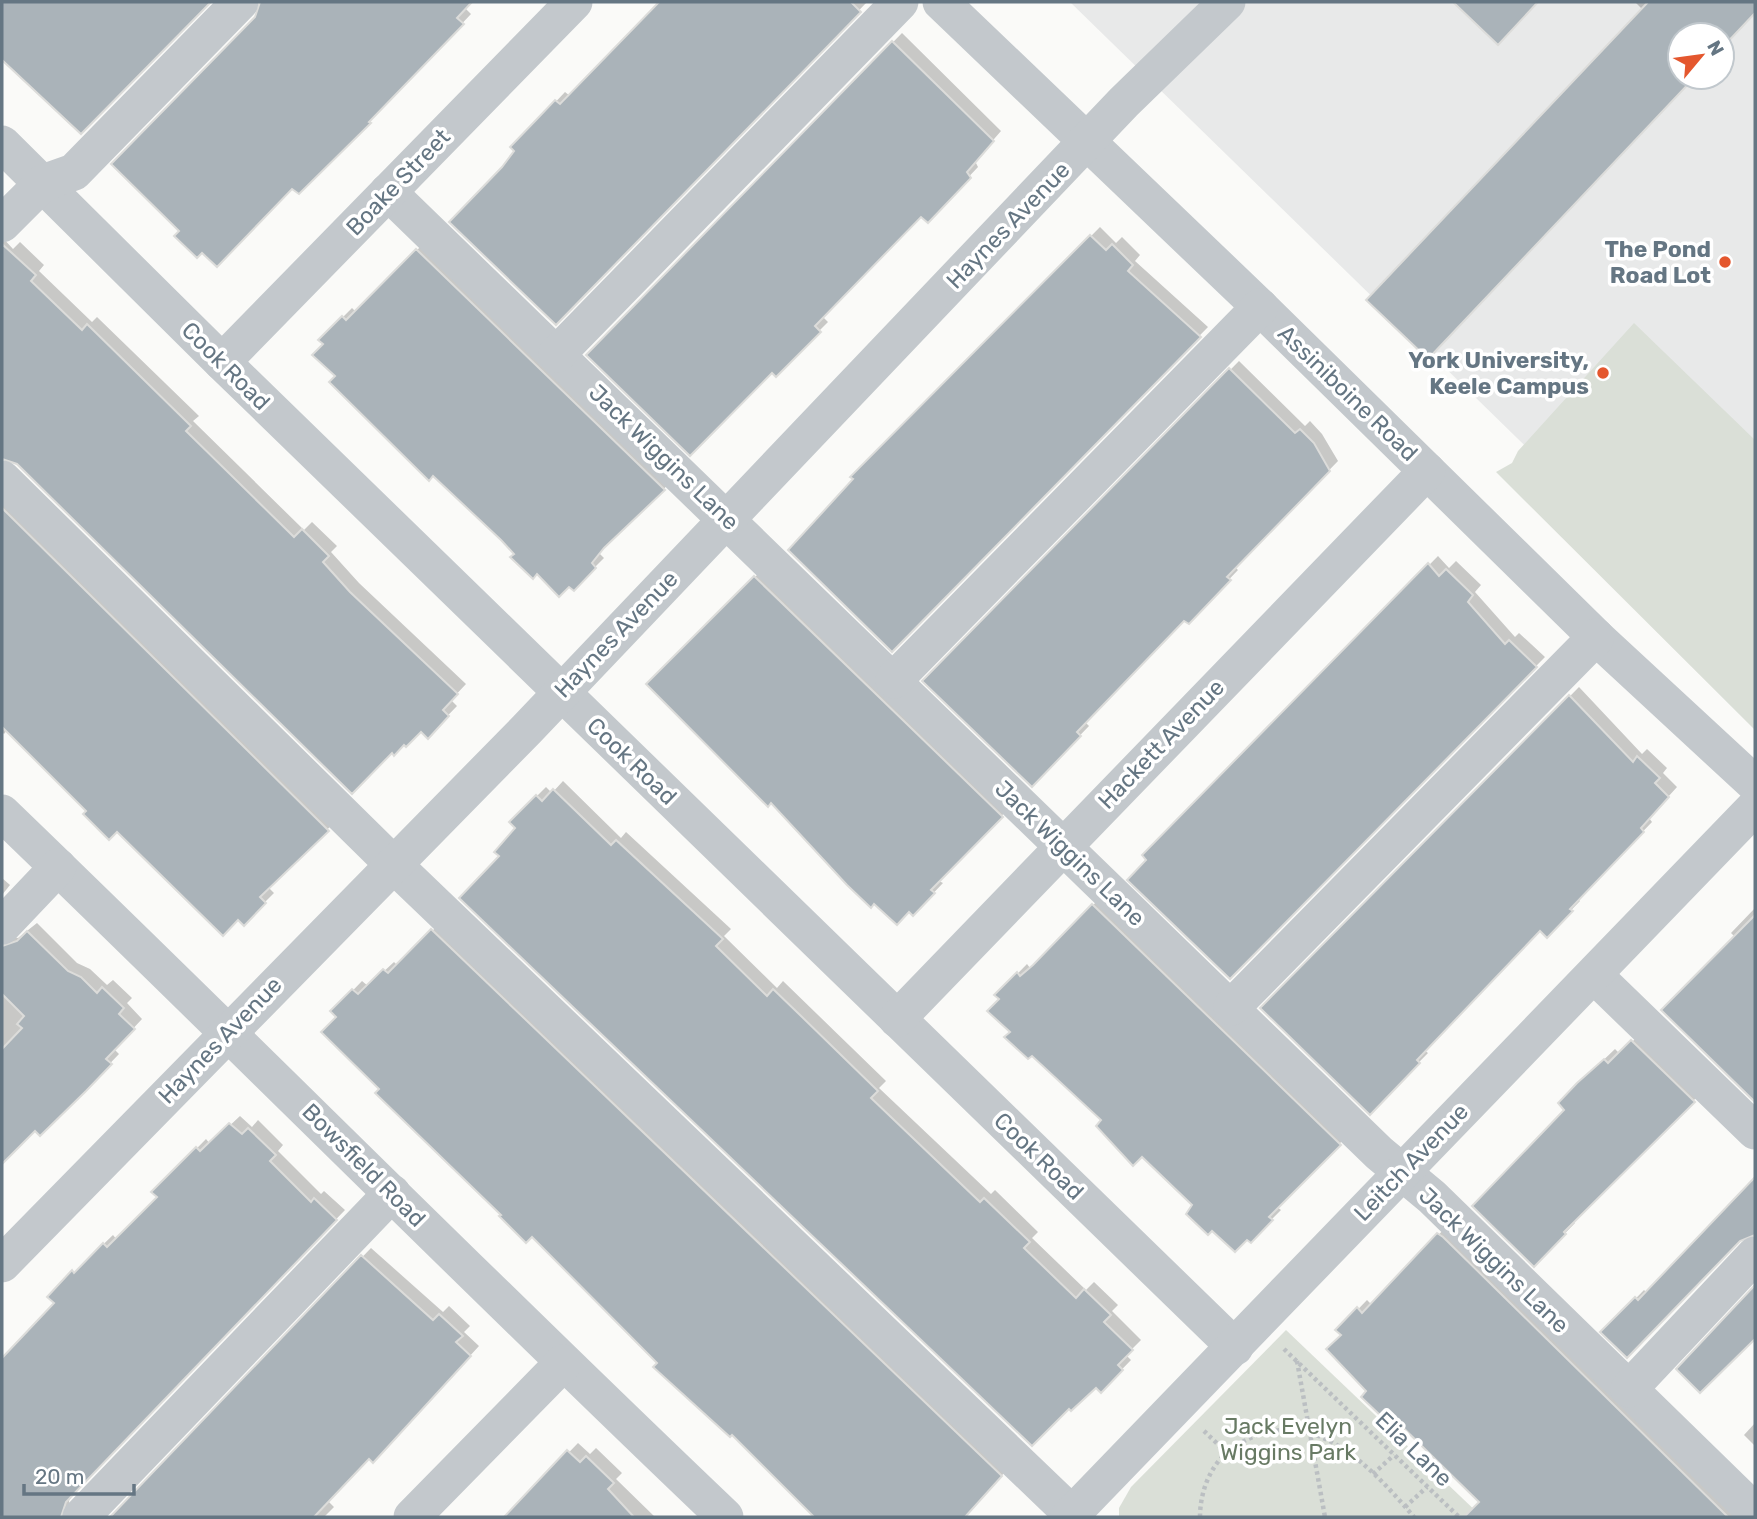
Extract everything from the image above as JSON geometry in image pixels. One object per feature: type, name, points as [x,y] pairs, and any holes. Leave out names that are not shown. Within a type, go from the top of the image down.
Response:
[{"type":"street","points":[[2,223],[43,183],[74,172],[240,2]]},
{"type":"street","name":"Boake Street","points":[[222,362],[574,2]]},
{"type":"street","points":[[557,354],[900,2]]},
{"type":"street","name":"Assiniboine Road","points":[[941,2],[1260,307],[1596,637],[1755,784]]},
{"type":"street","name":"Haynes Avenue","points":[[2,1264],[561,692],[1088,142],[1227,2]]},
{"type":"street","name":"Cook Road","points":[[2,144],[222,362],[1235,1347]]},
{"type":"street","name":"Jack Wiggins Lane","points":[[388,191],[894,680],[1061,846],[1232,1007],[1400,1173],[1432,1197],[1755,1512]]},
{"type":"street","points":[[894,680],[1260,307]]},
{"type":"street","name":"Hackett Avenue","points":[[897,1019],[1061,846],[1427,471]]},
{"type":"street","points":[[2,480],[393,863],[1072,1516]]},
{"type":"street","points":[[1232,1007],[1596,637]]},
{"type":"street","name":"Leitch Avenue","points":[[1072,1516],[1755,807]]},
{"type":"street","name":"Bowsfield Road","points":[[2,813],[229,1031],[563,1363],[725,1517]]},
{"type":"street","points":[[2,926],[58,867]]},
{"type":"street","points":[[1595,976],[1755,1131]]},
{"type":"street","points":[[81,1517],[392,1193]]},
{"type":"street","points":[[1629,1389],[1755,1255]]},
{"type":"street","points":[[412,1517],[563,1363]]},
{"type":"path","name":"Elia Lane","points":[[1284,1349],[1459,1517]]},
{"type":"path","points":[[1297,1360],[1325,1517]]},
{"type":"path","points":[[1200,1517],[1200,1500],[1206,1483],[1226,1452],[1254,1435],[1272,1429],[1289,1428],[1310,1432],[1350,1454],[1414,1517]]},
{"type":"path","points":[[1203,1431],[1226,1452]]},
{"type":"path","points":[[1373,1474],[1394,1455]]},
{"type":"path","points":[[1405,1507],[1427,1487]]},
{"type":"shaded area","name":"York University, Keele Campus","points":[[1070,2],[1755,2],[1755,670]]},
{"type":"green space","points":[[1634,323],[1755,440],[1754,729],[1496,472],[1512,463],[1518,451]]},
{"type":"green space","name":"Jack Evelyn Wiggins Park","points":[[1286,1330],[1482,1517],[1119,1517],[1119,1508],[1131,1487]]},
{"type":"building","points":[[2,2],[211,2],[81,134],[2,60]]},
{"type":"building","points":[[260,2],[472,2],[457,18],[464,24],[369,122],[371,123],[299,194],[292,189],[217,267],[202,253],[197,258],[174,236],[179,231],[111,164],[255,17]]},
{"type":"building","points":[[659,2],[851,2],[861,12],[556,325],[449,222],[502,167],[514,151],[510,147],[555,100],[560,104]]},
{"type":"building","points":[[1453,2],[1538,2],[1498,45]]},
{"type":"building","points":[[1648,2],[1755,2],[1755,13],[1736,33],[1736,21],[1666,21],[1666,91],[1682,91],[1428,359],[1366,300]]},
{"type":"building","points":[[892,41],[994,141],[967,172],[971,178],[928,223],[921,217],[815,326],[821,332],[776,377],[772,373],[690,456],[586,355]]},
{"type":"building","points":[[1090,235],[1106,250],[1112,244],[1133,265],[1128,271],[1201,337],[892,652],[788,550],[853,479],[850,477]]},
{"type":"building","points":[[2,244],[36,275],[31,281],[82,330],[87,324],[191,426],[186,431],[294,537],[302,529],[329,556],[323,562],[350,592],[458,694],[443,710],[449,716],[428,739],[421,732],[394,756],[392,753],[352,794],[17,464],[2,459]]},
{"type":"building","points":[[416,249],[665,490],[604,548],[592,563],[596,568],[574,591],[569,587],[559,597],[537,574],[533,579],[510,557],[514,554],[501,540],[433,476],[429,481],[329,382],[335,376],[312,355],[323,344],[318,340],[342,316],[346,320]]},
{"type":"building","points":[[1229,368],[1295,433],[1300,429],[1314,443],[1330,471],[1227,577],[1231,580],[1189,624],[1184,621],[1077,732],[1081,736],[1032,787],[922,681]]},
{"type":"building","points":[[2,508],[329,831],[260,897],[266,903],[244,926],[238,920],[223,936],[117,832],[109,840],[83,814],[86,811],[2,727]]},
{"type":"building","points":[[1428,563],[1439,576],[1446,569],[1473,595],[1468,602],[1505,644],[1509,640],[1537,667],[1230,979],[1127,880],[1146,860],[1142,855]]},
{"type":"building","points":[[754,576],[1003,817],[931,890],[935,893],[913,916],[909,912],[897,925],[874,904],[871,908],[847,885],[771,803],[768,807],[646,684]]},
{"type":"building","points":[[1569,695],[1633,762],[1637,756],[1660,778],[1655,783],[1669,797],[1641,828],[1644,832],[1570,909],[1573,911],[1547,938],[1540,931],[1417,1060],[1420,1063],[1370,1115],[1260,1008]]},
{"type":"building","points":[[553,789],[611,845],[616,840],[723,939],[716,946],[767,996],[773,989],[878,1091],[871,1098],[980,1202],[984,1198],[1030,1242],[1024,1248],[1076,1298],[1084,1289],[1111,1315],[1104,1322],[1133,1350],[1118,1365],[1123,1370],[1101,1393],[1096,1388],[1071,1411],[1069,1409],[1032,1446],[459,898],[499,856],[494,852],[515,828],[509,822],[536,795],[542,801]]},
{"type":"building","points":[[1092,904],[1341,1145],[1269,1217],[1273,1220],[1251,1243],[1247,1240],[1235,1252],[1212,1231],[1208,1235],[1186,1214],[1192,1205],[1142,1157],[1133,1166],[1096,1126],[1101,1120],[1032,1056],[1028,1059],[1004,1037],[1010,1032],[987,1011],[999,999],[994,995],[1017,972],[1020,976],[1033,965]]},
{"type":"building","points":[[1755,915],[1755,1102],[1661,1010]]},
{"type":"building","points":[[431,929],[1002,1476],[965,1517],[814,1517],[732,1435],[730,1437],[653,1367],[657,1363],[532,1237],[526,1243],[499,1216],[501,1215],[375,1093],[379,1089],[321,1032],[336,1017],[330,1011],[352,989],[358,994],[383,969],[388,973]]},
{"type":"building","points":[[27,931],[68,971],[81,977],[97,993],[102,987],[124,1008],[119,1014],[135,1029],[106,1059],[112,1064],[86,1091],[40,1136],[35,1131],[2,1164],[2,1049],[22,1028],[17,1024],[24,1016],[2,994],[2,946],[17,941]]},
{"type":"building","points":[[1631,1040],[1695,1102],[1564,1232],[1566,1234],[1534,1267],[1472,1206],[1564,1110],[1558,1103],[1577,1083],[1604,1059],[1608,1063]]},
{"type":"building","points":[[229,1123],[242,1134],[248,1128],[276,1155],[270,1161],[311,1202],[314,1198],[337,1220],[66,1502],[61,1517],[2,1517],[2,1358],[54,1303],[47,1297],[72,1270],[74,1273],[103,1243],[107,1247],[157,1197],[151,1192],[196,1147],[200,1151]]},
{"type":"building","points":[[1755,1177],[1755,1235],[1740,1241],[1627,1358],[1600,1332],[1635,1297],[1638,1300]]},
{"type":"building","points":[[1437,1233],[1728,1517],[1464,1517],[1479,1502],[1386,1411],[1381,1416],[1361,1397],[1366,1391],[1326,1349],[1341,1335],[1335,1330],[1357,1307],[1362,1313]]},
{"type":"building","points":[[361,1255],[433,1320],[439,1314],[463,1336],[456,1342],[471,1356],[373,1463],[369,1459],[314,1517],[110,1517]]},
{"type":"building","points":[[1755,1285],[1755,1339],[1700,1393],[1676,1369]]},
{"type":"building","points":[[567,1450],[580,1462],[586,1456],[614,1483],[608,1489],[634,1517],[504,1517]]},
{"type":"place","name":"The Pond Road Lot","points":[[1725,262]]},
{"type":"place","name":"York University, Keele Campus","points":[[1603,373]]}]
